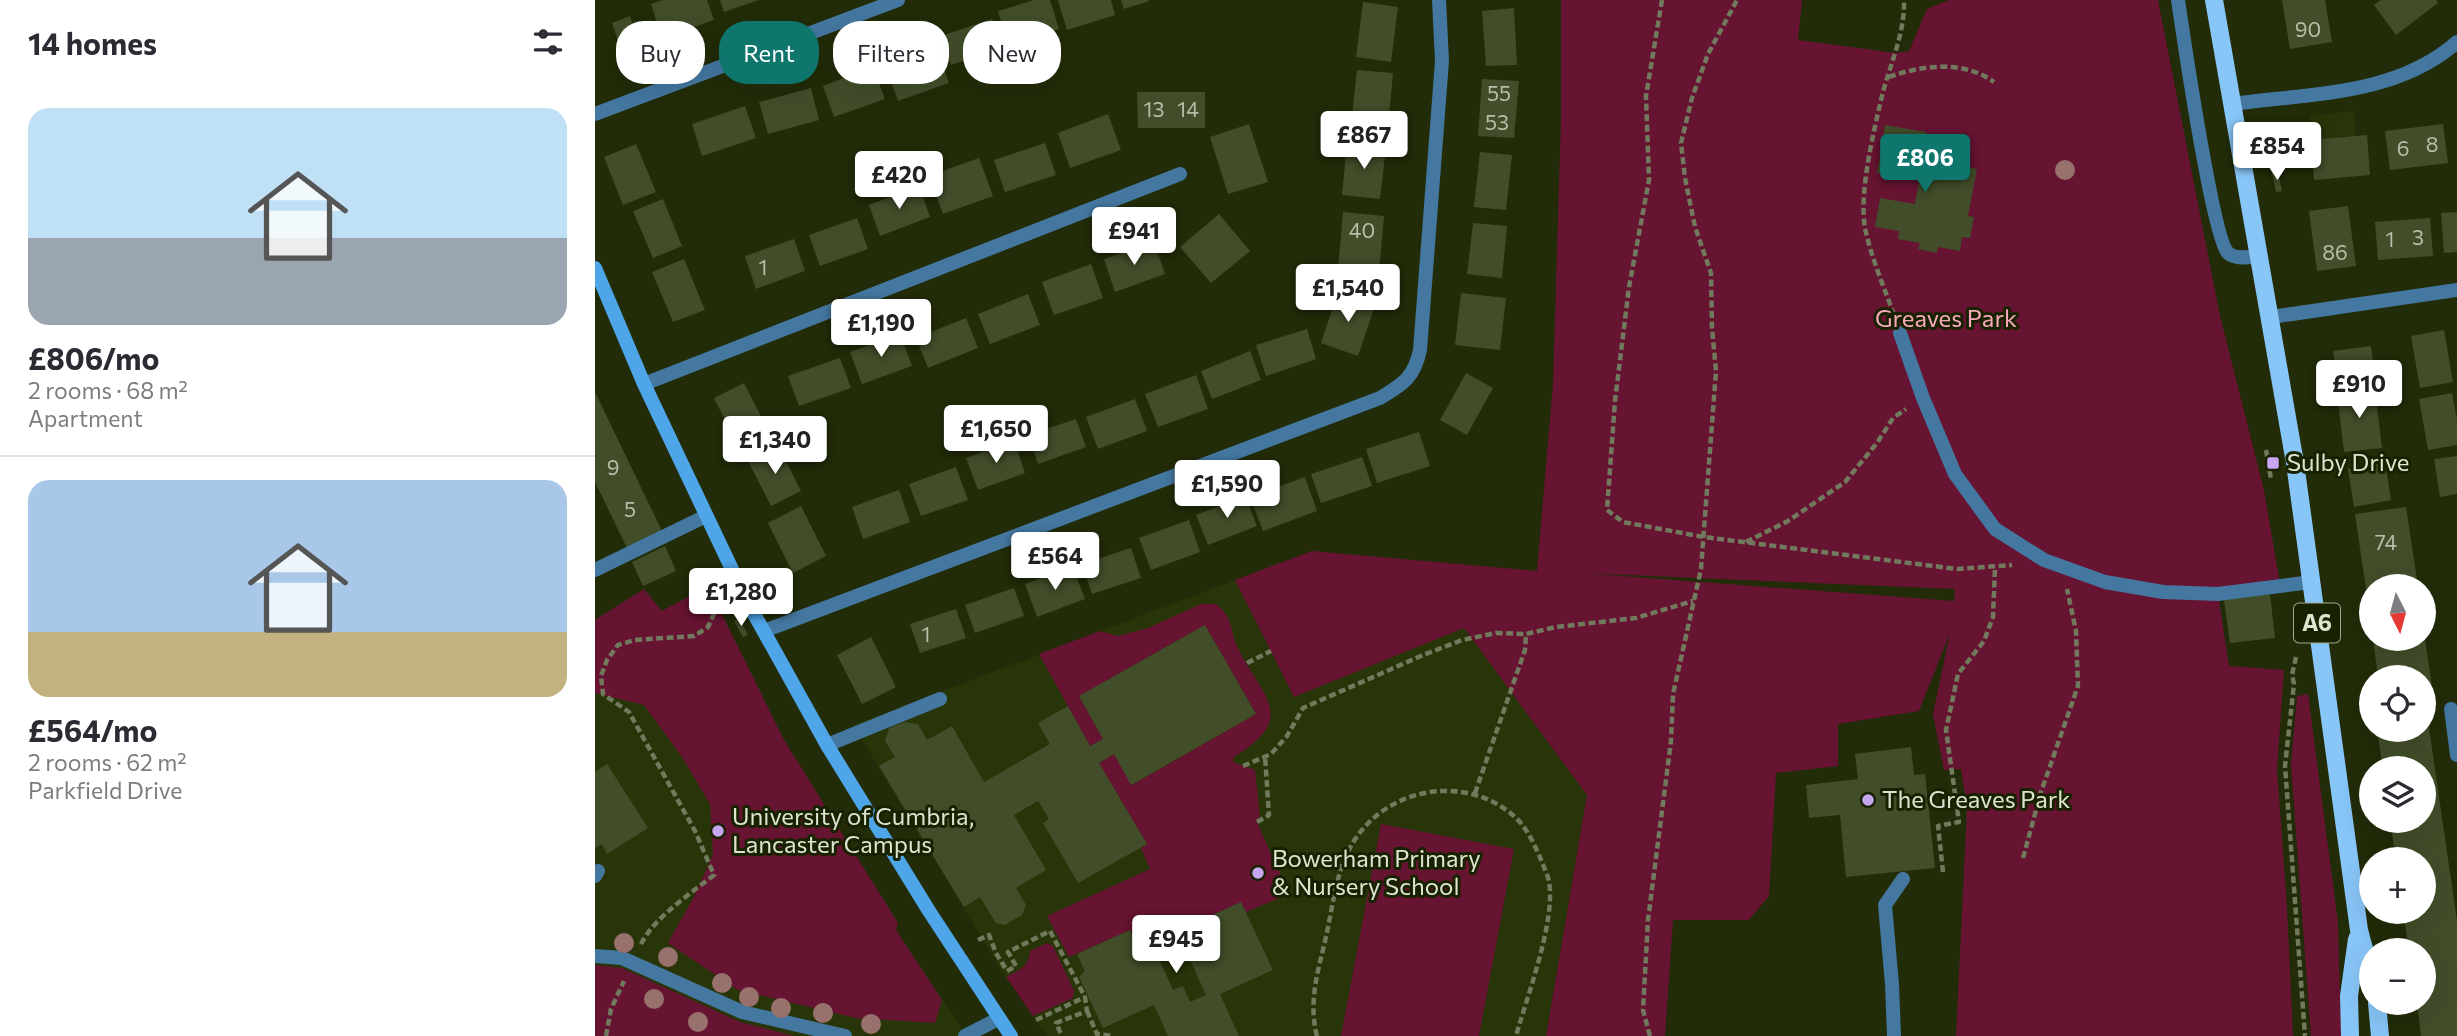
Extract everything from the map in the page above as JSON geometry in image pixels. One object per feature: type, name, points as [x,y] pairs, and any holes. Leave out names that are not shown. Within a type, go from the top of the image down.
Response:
[{"type":"main road","name":"A6","points":[[2214,0],[2295,463],[2361,938]]},
{"type":"main road","name":"A6","points":[[2350,1036],[2349,996],[2359,930]]},
{"type":"main road","points":[[2378,1015],[2380,1036]]},
{"type":"street","points":[[595,114],[898,0]]},
{"type":"street","points":[[764,631],[1380,398],[1401,386],[1415,370],[1420,350],[1443,61],[1439,0]]},
{"type":"street","points":[[2178,0],[2220,237],[2227,252],[2233,256],[2260,256]]},
{"type":"street","points":[[2233,104],[2370,86],[2394,79],[2438,59],[2457,42]]},
{"type":"street","points":[[644,384],[1180,174]]},
{"type":"street","points":[[595,268],[644,384],[764,631],[827,745],[1011,1036]]},
{"type":"street","points":[[2271,317],[2457,290]]},
{"type":"street","points":[[1900,333],[1923,398],[1955,474],[1995,529],[2044,561],[2105,582],[2163,592],[2218,594],[2311,582]]},
{"type":"street","points":[[595,570],[706,516]]},
{"type":"street","points":[[827,745],[940,699]]},
{"type":"street","points":[[2451,709],[2457,755]]},
{"type":"street","points":[[1894,1036],[1885,905],[1903,879]]},
{"type":"street","points":[[595,945],[742,1012],[845,1036]]},
{"type":"street","points":[[595,957],[627,961]]},
{"type":"street","points":[[965,1036],[998,1019]]},
{"type":"path","points":[[1662,0],[1646,96],[1649,180],[1629,287],[1615,401],[1607,510],[1623,522],[1704,537],[1957,569],[1995,568],[2044,561]]},
{"type":"path","points":[[1650,1036],[1643,1010],[1648,920],[1671,741],[1673,694],[1701,569],[1716,371],[1711,273],[1695,227],[1681,142],[1692,98],[1708,54],[1737,0]]},
{"type":"path","points":[[1900,333],[1865,227],[1865,179],[1904,16],[1904,0]]},
{"type":"path","points":[[1888,77],[1901,72],[1959,66],[1984,75],[1994,82]]},
{"type":"path","points":[[1745,543],[1788,521],[1845,482],[1877,443],[1893,418],[1923,398]]},
{"type":"path","points":[[2265,444],[2271,483]]},
{"type":"path","points":[[1943,872],[1938,826],[1959,822],[1946,730],[1958,674],[1984,641],[1993,617],[1995,568]]},
{"type":"path","points":[[2023,858],[2041,792],[2078,686],[2076,631],[2062,568]]},
{"type":"path","points":[[1243,766],[1271,754],[1287,736],[1303,708],[1462,640],[1636,618],[1693,601]]},
{"type":"path","points":[[606,1036],[611,1009],[627,961],[646,934],[687,895],[714,875],[695,831],[629,712],[603,694],[601,676],[607,660],[618,645],[635,640],[694,636],[708,627],[722,602]]},
{"type":"path","points":[[1475,793],[1525,650],[1526,634]]},
{"type":"path","points":[[1247,663],[1271,651]]},
{"type":"path","points":[[2298,652],[2292,675],[2294,684],[2285,766],[2305,1036]]},
{"type":"path","points":[[1257,822],[1269,815],[1265,756]]},
{"type":"path","points":[[1317,1036],[1313,1020],[1314,993],[1342,867],[1354,841],[1371,821],[1398,802],[1424,791],[1455,790],[1475,793],[1515,817],[1533,841],[1549,881],[1549,916],[1516,1036]]},
{"type":"path","points":[[1275,860],[1303,854],[1342,867]]},
{"type":"path","points":[[978,940],[989,935],[1005,972],[1016,966],[1008,952],[1050,931],[1085,997],[1087,1011],[1097,1034],[1112,1036]]},
{"type":"path","points":[[1036,1020],[1085,997]]},
{"type":"path","points":[[1062,1036],[1056,1023],[1087,1011]]},
{"type":"shaded area","points":[[2354,111],[2358,176],[2314,180],[2309,116]]},
{"type":"shaded area","name":"Bowerham Primary & Nursery School","points":[[1235,580],[1294,697],[1463,627],[1587,795],[1546,1036],[1047,1036],[1001,970],[853,725]]},
{"type":"shaded area","name":"University of Cumbria, Lancaster Campus","points":[[708,586],[784,740],[898,923],[896,930],[967,1036],[595,1036],[595,620],[644,589],[662,611]]},
{"type":"green space","name":"Greaves Park","points":[[1561,0],[1802,0],[1798,40],[1896,53],[1909,51],[1927,9],[1949,0],[2158,0],[2220,316],[2264,490],[2279,578],[2280,587],[2218,594],[2229,666],[2284,670],[2277,769],[2293,1036],[1956,1036],[1967,809],[1961,769],[1944,770],[1933,714],[1950,633],[1919,711],[1838,724],[1838,766],[1776,773],[1769,896],[1749,920],[1673,920],[1665,1036],[1546,1036],[1587,795],[1464,628],[1294,697],[1235,580],[1312,551],[1537,571],[1553,384],[1561,119]],"holes":[[[1582,573],[1955,589],[1954,601]]]},
{"type":"green space","name":"University of Cumbria, Lancaster Campus","points":[[708,586],[784,740],[898,923],[896,930],[942,1000],[935,1023],[856,1018],[738,990],[668,943],[695,895],[713,854],[710,804],[682,757],[644,705],[595,693],[595,620],[644,589],[662,611]]},
{"type":"green space","points":[[1201,604],[1216,604],[1226,614],[1237,646],[1269,705],[1270,717],[1266,730],[1254,743],[1234,757],[1233,762],[1255,770],[1260,817],[1256,820],[1289,894],[1246,912],[1241,902],[1181,930],[1175,920],[1134,937],[1130,930],[1069,957],[1047,916],[1150,869],[1141,848],[1147,844],[1099,763],[1114,754],[1132,785],[1256,714],[1205,625],[1079,696],[1103,739],[1090,746],[1039,654],[1100,631],[1118,636],[1148,628]]},
{"type":"green space","points":[[2308,694],[2338,923],[2341,1036],[2311,1036],[2291,765],[2297,696]]},
{"type":"green space","points":[[1381,824],[1514,849],[1479,1036],[1341,1036]]},
{"type":"green space","points":[[1047,943],[1053,946],[1074,991],[1073,998],[1033,1016],[1006,977],[1025,964],[1030,951]]},
{"type":"green space","points":[[595,965],[622,968],[740,1022],[794,1036],[595,1036]]},
{"type":"building","points":[[663,0],[707,0],[714,20],[705,23],[705,21],[656,21],[651,4]]},
{"type":"building","points":[[720,0],[759,0],[724,12]]},
{"type":"building","points":[[1034,0],[1050,0],[1057,21],[1001,21],[998,11]]},
{"type":"building","points":[[1058,0],[1111,0],[1115,15],[1067,30]]},
{"type":"building","points":[[1121,0],[1149,0],[1149,1],[1124,9]]},
{"type":"building","points":[[2282,0],[2325,0],[2332,42],[2290,49]]},
{"type":"building","points":[[2381,0],[2436,0],[2438,3],[2396,35],[2374,5]]},
{"type":"building","points":[[1363,2],[1398,7],[1391,62],[1356,57]]},
{"type":"building","points":[[1514,8],[1517,65],[1486,66],[1482,11]]},
{"type":"building","points":[[630,16],[632,21],[617,21]]},
{"type":"building","points":[[963,29],[963,61],[951,65],[949,59],[949,33]]},
{"type":"building","points":[[1357,70],[1393,73],[1388,129],[1351,125]]},
{"type":"building","points":[[1482,79],[1519,81],[1514,138],[1478,136]]},
{"type":"building","points":[[833,82],[879,84],[885,99],[834,117],[823,86]]},
{"type":"building","points":[[892,84],[946,84],[898,101]]},
{"type":"building","points":[[811,88],[819,120],[768,134],[759,102]]},
{"type":"building","points":[[1137,92],[1205,92],[1205,128],[1138,128]]},
{"type":"building","points":[[745,106],[756,138],[702,156],[692,124]]},
{"type":"building","points":[[1108,114],[1121,150],[1070,168],[1058,133]]},
{"type":"building","points":[[1249,124],[1268,182],[1228,194],[1210,137]]},
{"type":"building","points":[[2443,124],[2448,163],[2390,170],[2385,131]]},
{"type":"building","points":[[1885,125],[1926,132],[1921,159],[1977,169],[1968,216],[1974,217],[1970,238],[1962,237],[1960,251],[1938,247],[1937,253],[1918,249],[1920,243],[1898,239],[1899,231],[1875,227],[1880,198],[1915,204],[1919,181],[1877,173]]},
{"type":"building","points":[[2367,135],[2370,175],[2314,180],[2311,140]]},
{"type":"building","points":[[1045,143],[1056,175],[1005,192],[994,160]]},
{"type":"building","points":[[1347,143],[1386,147],[1380,199],[1342,195]]},
{"type":"building","points":[[636,144],[656,192],[623,205],[604,157]]},
{"type":"building","points":[[1480,152],[1512,155],[1506,210],[1474,207]]},
{"type":"building","points":[[979,158],[993,196],[943,214],[929,176]]},
{"type":"building","points":[[2278,172],[2282,191],[2276,192],[2272,173]]},
{"type":"building","points":[[919,186],[930,217],[880,236],[869,205]]},
{"type":"building","points":[[663,199],[682,246],[653,258],[633,211]]},
{"type":"building","points":[[2348,206],[2356,266],[2317,271],[2309,211]]},
{"type":"building","points":[[1343,212],[1384,216],[1378,284],[1337,281]]},
{"type":"building","points":[[2457,212],[2457,252],[2444,253],[2441,213]]},
{"type":"building","points":[[1219,214],[1250,251],[1211,283],[1180,247]]},
{"type":"building","points":[[857,218],[868,249],[820,266],[809,235]]},
{"type":"building","points":[[2430,218],[2433,256],[2378,260],[2375,222]]},
{"type":"building","points":[[1473,223],[1507,226],[1502,278],[1467,274]]},
{"type":"building","points":[[794,239],[805,271],[756,289],[745,256]]},
{"type":"building","points":[[1154,242],[1165,274],[1115,292],[1104,259]]},
{"type":"building","points":[[684,259],[705,310],[673,322],[652,272]]},
{"type":"building","points":[[1091,264],[1103,298],[1054,315],[1042,282]]},
{"type":"building","points":[[1338,292],[1375,305],[1358,356],[1321,343]]},
{"type":"building","points":[[1461,293],[1506,298],[1500,350],[1455,345]]},
{"type":"building","points":[[1028,294],[1040,325],[990,344],[978,314]]},
{"type":"building","points":[[966,318],[978,348],[928,368],[916,338]]},
{"type":"building","points":[[1307,329],[1316,359],[1266,376],[1256,345]]},
{"type":"building","points":[[2444,330],[2453,382],[2420,388],[2411,336]]},
{"type":"building","points":[[900,334],[912,366],[862,384],[850,352]]},
{"type":"building","points":[[2371,346],[2376,381],[2338,386],[2333,351]]},
{"type":"building","points":[[1250,351],[1261,380],[1212,399],[1201,371]]},
{"type":"building","points":[[840,358],[851,388],[799,406],[788,376]]},
{"type":"building","points":[[1466,373],[1493,388],[1467,435],[1440,420]]},
{"type":"building","points":[[1196,375],[1208,409],[1158,427],[1145,394]]},
{"type":"building","points":[[744,383],[773,440],[743,455],[714,398]]},
{"type":"building","points":[[2375,389],[2382,448],[2344,452],[2337,393]]},
{"type":"building","points":[[595,392],[662,531],[627,548],[595,482]]},
{"type":"building","points":[[2452,393],[2457,419],[2457,445],[2428,450],[2419,399]]},
{"type":"building","points":[[1135,399],[1147,431],[1098,449],[1086,417]]},
{"type":"building","points":[[1076,419],[1086,447],[1038,464],[1028,435]]},
{"type":"building","points":[[1419,432],[1430,466],[1377,483],[1366,449]]},
{"type":"building","points":[[1014,441],[1025,473],[978,490],[966,458]]},
{"type":"building","points":[[778,446],[801,491],[771,506],[748,461]]},
{"type":"building","points":[[2457,456],[2457,494],[2440,497],[2434,459]]},
{"type":"building","points":[[1362,457],[1372,486],[1321,503],[1311,474]]},
{"type":"building","points":[[2385,462],[2391,500],[2354,507],[2348,469]]},
{"type":"building","points":[[956,467],[968,500],[921,516],[909,484]]},
{"type":"building","points":[[1305,477],[1317,511],[1263,531],[1250,497]]},
{"type":"building","points":[[899,490],[910,522],[863,539],[852,507]]},
{"type":"building","points":[[1245,496],[1257,526],[1208,545],[1196,515]]},
{"type":"building","points":[[801,506],[826,556],[793,573],[768,523]]},
{"type":"building","points":[[2406,507],[2416,574],[2364,574],[2355,514]]},
{"type":"building","points":[[1189,520],[1200,552],[1151,570],[1139,538]]},
{"type":"building","points":[[665,546],[676,571],[643,586],[632,562]]},
{"type":"building","points":[[1131,548],[1141,578],[1092,594],[1082,564]]},
{"type":"building","points":[[1072,566],[1085,599],[1037,617],[1025,584]]},
{"type":"building","points":[[1014,588],[1024,616],[975,633],[965,605]]},
{"type":"building","points":[[2270,594],[2275,638],[2230,643],[2224,600]]},
{"type":"building","points":[[956,609],[966,638],[920,653],[910,624]]},
{"type":"building","points":[[739,618],[748,635],[743,637],[734,621]]},
{"type":"building","points":[[1205,625],[1256,714],[1131,785],[1114,754],[1099,763],[1147,844],[1078,883],[1043,823],[1049,819],[1038,801],[1014,815],[1046,870],[1016,888],[1026,905],[1022,915],[1005,925],[996,923],[980,897],[964,907],[879,766],[895,757],[885,741],[889,728],[905,722],[918,724],[927,740],[952,726],[984,782],[1050,744],[1038,723],[1068,706],[1090,746],[1103,739],[1079,696]]},
{"type":"building","points":[[871,637],[896,687],[862,704],[837,655]]},
{"type":"building","points":[[2375,651],[2427,651],[2429,665],[2376,665]]},
{"type":"building","points":[[2379,742],[2431,742],[2433,756],[2381,756]]},
{"type":"building","name":"The Greaves Park","points":[[1911,747],[1914,775],[1925,774],[1935,868],[1846,877],[1840,815],[1809,818],[1806,785],[1858,779],[1855,754]]},
{"type":"building","points":[[607,764],[648,828],[607,854],[602,844],[595,848],[595,772]]},
{"type":"building","points":[[2436,776],[2457,921],[2457,1036],[2421,1036],[2418,1015],[2436,1015],[2436,938],[2407,938],[2405,924],[2436,924],[2436,847],[2394,847],[2392,833],[2436,833]]},
{"type":"building","points":[[1241,902],[1273,970],[1220,994],[1239,1036],[1168,1036],[1154,1005],[1103,1028],[1079,977],[1085,971],[1077,954],[1130,930],[1139,948],[1151,942],[1173,990],[1183,986],[1190,1002],[1206,995],[1177,931]]},
{"type":"place","name":"Sulby Drive","points":[[2273,463]]},
{"type":"place","name":"The Greaves Park","points":[[1868,800]]},
{"type":"place","name":"University of Cumbria, Lancaster Campus","points":[[718,831]]},
{"type":"place","name":"Bowerham Primary & Nursery School","points":[[1258,873]]}]
